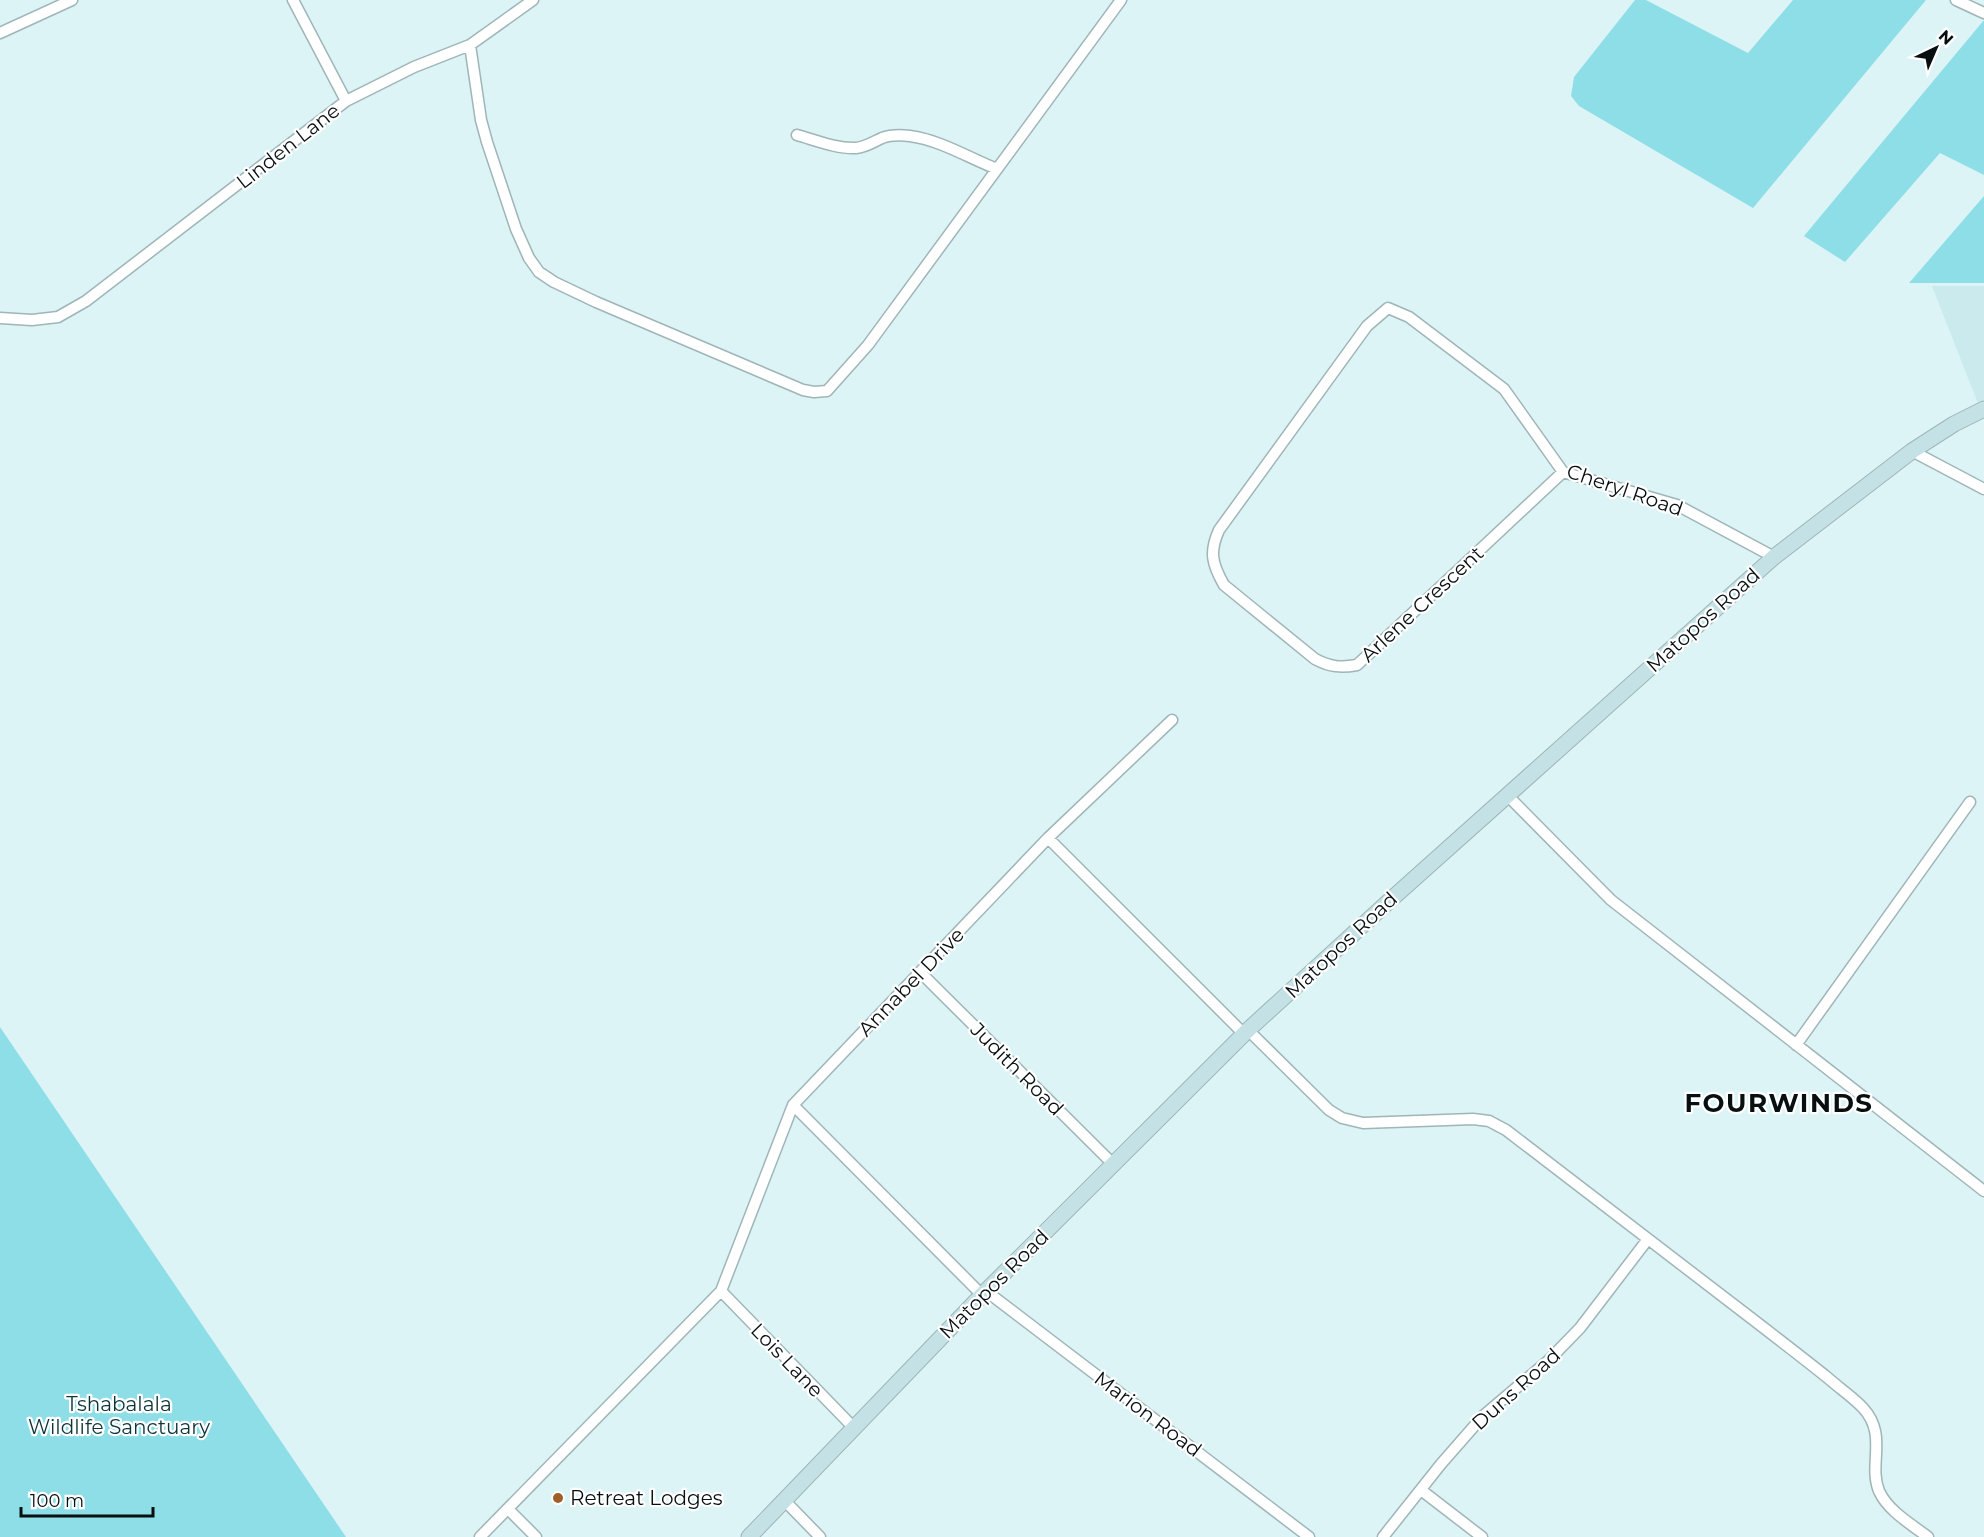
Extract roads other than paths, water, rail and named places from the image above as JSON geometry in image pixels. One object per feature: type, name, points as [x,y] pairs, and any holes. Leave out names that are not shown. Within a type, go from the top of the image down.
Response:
[{"type":"main road","name":"Matopos Road","points":[[749,1537],[984,1293],[1246,1032],[1774,557],[1912,451],[1954,424],[1984,409]]},
{"type":"street","points":[[0,33],[72,0]]},
{"type":"street","points":[[293,0],[346,101]]},
{"type":"street","name":"Linden Lane","points":[[0,318],[32,320],[58,317],[86,301],[346,101],[414,68],[470,45],[533,0]]},
{"type":"street","points":[[470,45],[480,120],[516,229],[538,272],[596,302],[802,390],[821,392],[827,391],[835,383],[867,345],[1121,0]]},
{"type":"street","points":[[1956,0],[1984,13]]},
{"type":"street","points":[[797,135],[855,148],[893,136],[910,136],[932,141],[997,169]]},
{"type":"street","name":"Cheryl Road","points":[[1388,308],[1409,317],[1504,389],[1563,472],[1677,505],[1774,557]]},
{"type":"street","name":"Arlene Crescent","points":[[1388,308],[1367,326],[1219,530],[1212,544],[1216,569],[1224,585],[1316,659],[1329,666],[1357,665],[1563,472]]},
{"type":"street","points":[[1912,451],[1984,489]]},
{"type":"street","name":"Annabel Drive","points":[[721,1292],[793,1106],[1048,838],[1172,720]]},
{"type":"street","points":[[1508,796],[1611,900],[1984,1191]]},
{"type":"street","points":[[1796,1045],[1970,802]]},
{"type":"street","points":[[1048,838],[1329,1110],[1342,1118],[1363,1123],[1438,1119],[1489,1121],[1506,1130],[1798,1354],[1862,1407],[1873,1423],[1877,1446],[1876,1481],[1881,1495],[1893,1509],[1928,1537]]},
{"type":"street","name":"Judith Road","points":[[920,972],[1114,1165]]},
{"type":"street","name":"Marion Road","points":[[793,1106],[984,1293],[1309,1537]]},
{"type":"street","name":"Duns Road","points":[[1383,1537],[1452,1450],[1483,1416],[1548,1361],[1580,1328],[1648,1239]]},
{"type":"street","points":[[480,1537],[721,1292]]},
{"type":"street","name":"Lois Lane","points":[[721,1292],[854,1428]]},
{"type":"street","points":[[1421,1490],[1482,1537]]},
{"type":"street","points":[[784,1500],[820,1537]]},
{"type":"street","points":[[508,1509],[536,1537]]},
{"type":"place","name":"Retreat Lodges","points":[[558,1498]]},
{"type":"district","name":"FOURWINDS","points":[[1779,1103]]},
{"type":"park label","name":"Tshabalala Wildlife Sanctuary","points":[[119,1416]]}]
